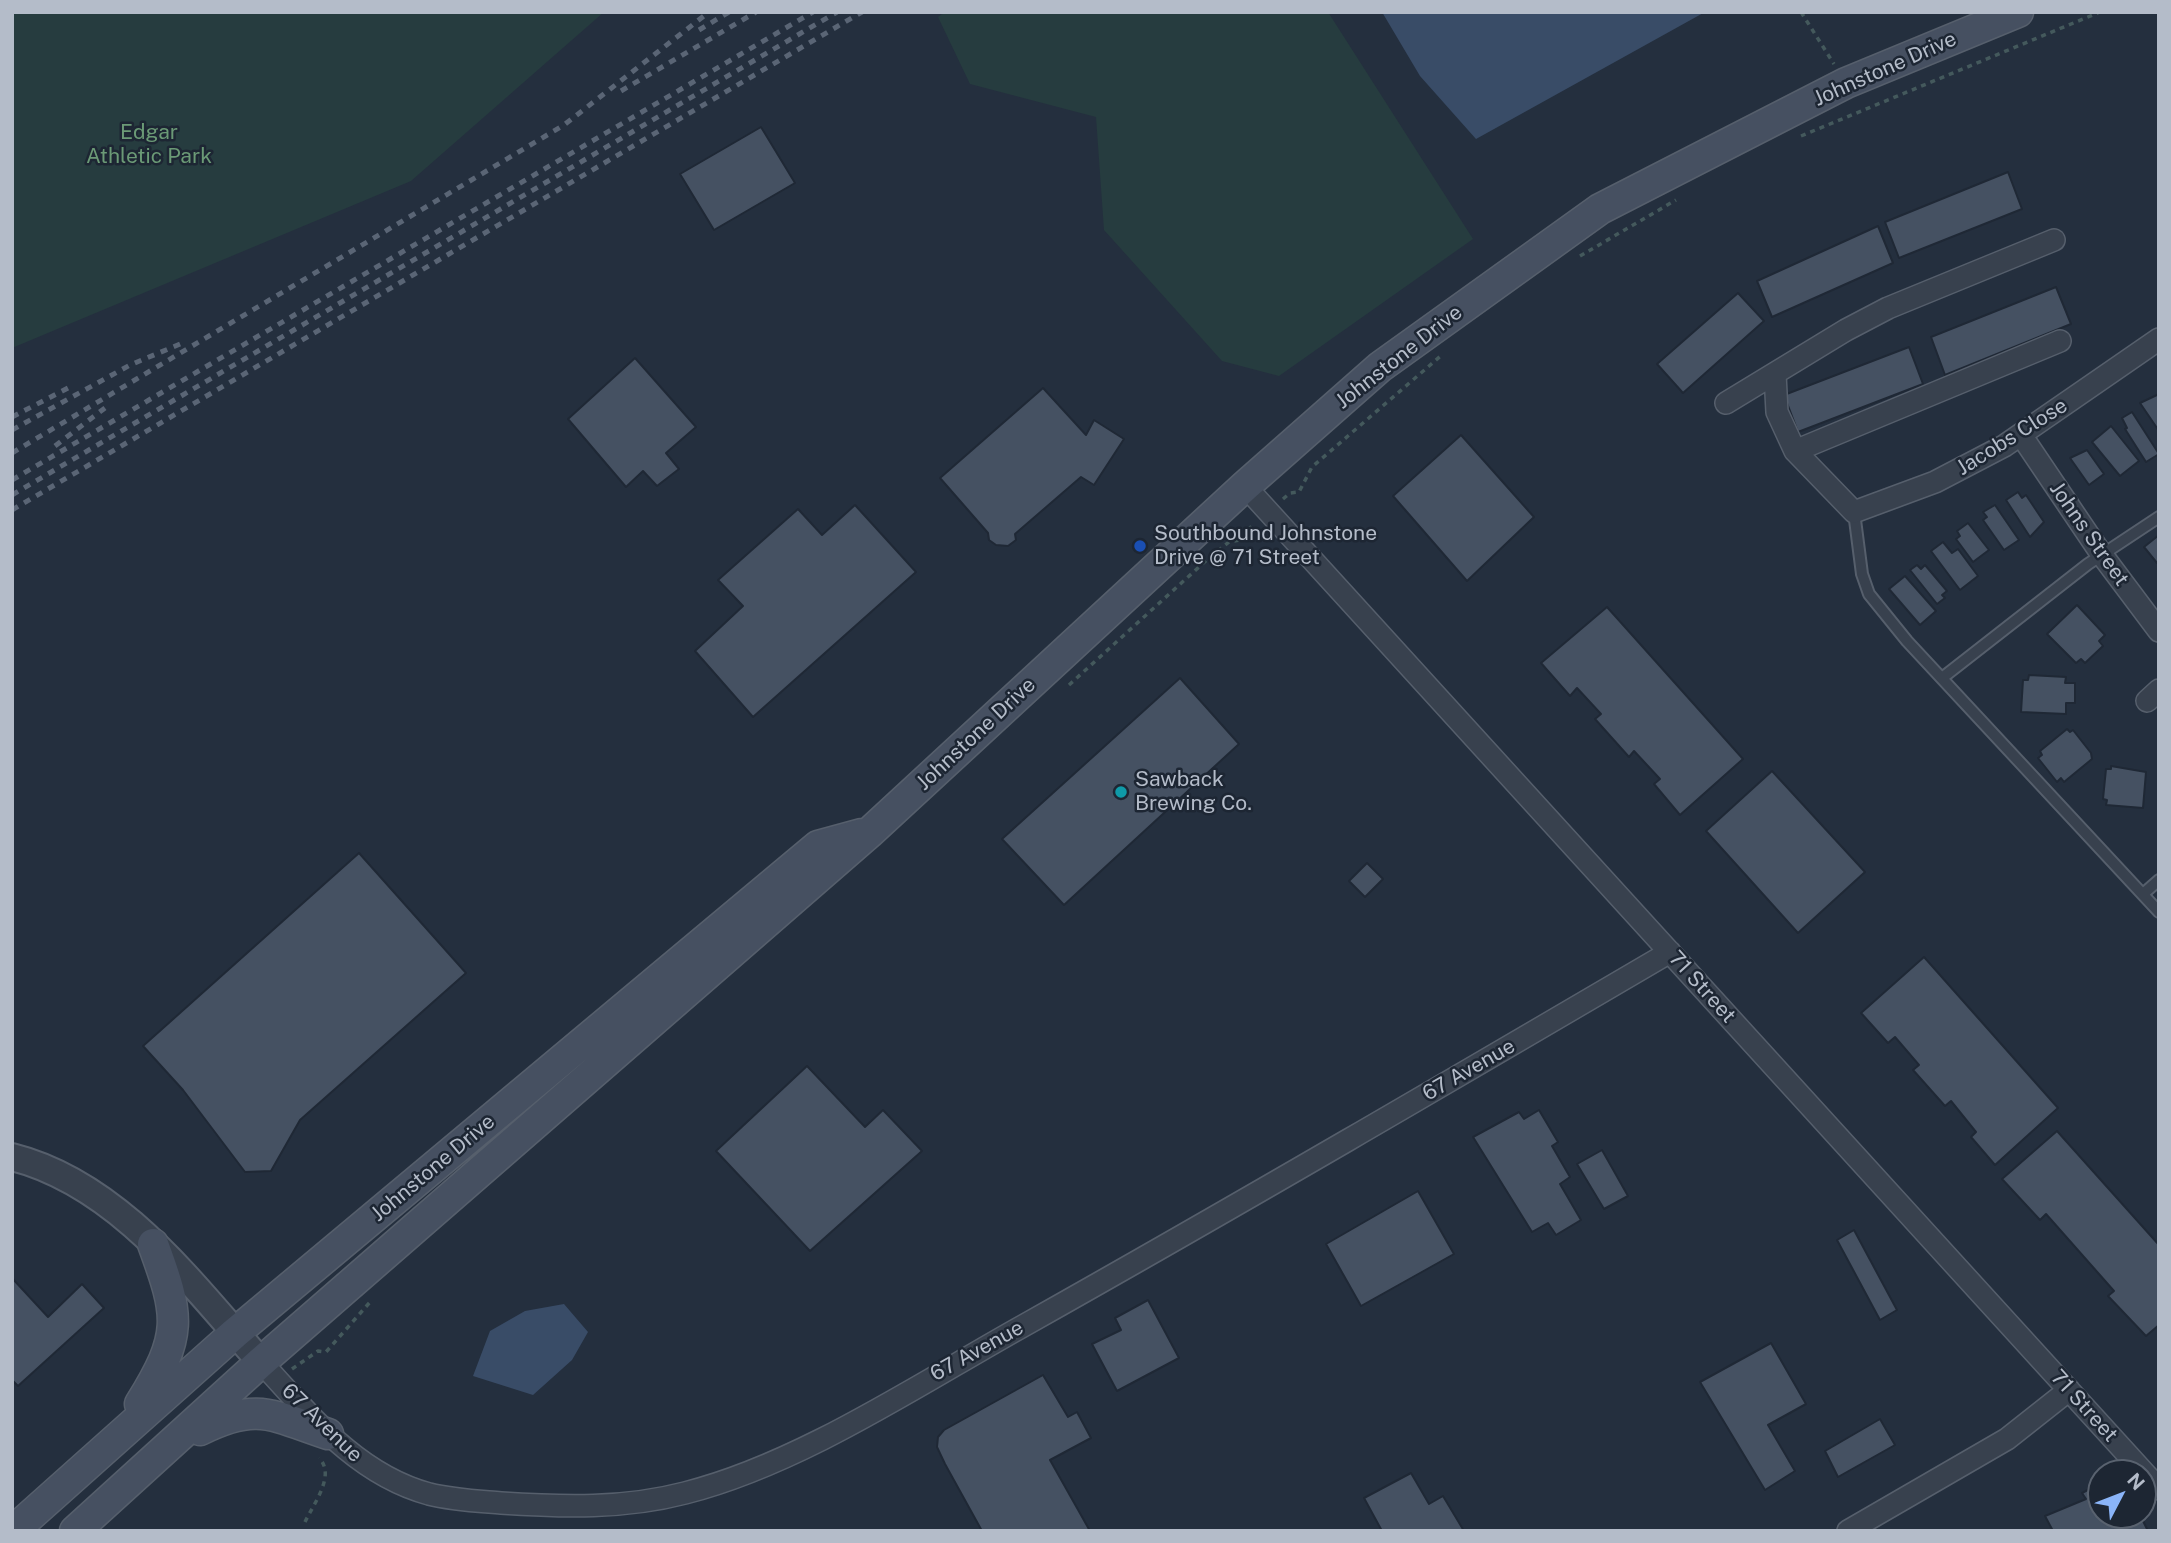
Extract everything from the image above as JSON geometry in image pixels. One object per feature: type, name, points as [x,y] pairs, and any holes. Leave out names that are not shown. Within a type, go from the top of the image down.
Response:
[{"type":"main road","name":"Johnstone Drive","points":[[75,1531],[261,1362],[869,833],[1245,486],[1380,367],[1600,209],[1846,83],[2018,12]]},
{"type":"main road","name":"Johnstone Drive","points":[[13,1531],[235,1333],[818,846],[869,833]]},
{"type":"main road","points":[[124,1430],[160,1373],[173,1335],[173,1298],[153,1244]]},
{"type":"main road","points":[[171,1444],[225,1418],[256,1411],[321,1444]]},
{"type":"street","points":[[1726,403],[1846,330],[1888,308],[2054,240]]},
{"type":"street","name":"Jacobs Close","points":[[1854,512],[1953,474],[2021,435],[2159,339]]},
{"type":"street","points":[[1795,451],[2060,341]]},
{"type":"street","points":[[1775,374],[1777,412],[1795,451],[1854,512]]},
{"type":"street","name":"Johns Street","points":[[2021,435],[2102,555],[2159,631]]},
{"type":"street","name":"71 Street","points":[[1245,486],[2159,1489]]},
{"type":"street","name":"67 Avenue","points":[[261,1362],[321,1444],[382,1475],[431,1495],[461,1500],[579,1508],[685,1493],[719,1482],[830,1434],[1203,1225],[1671,952]]},
{"type":"street","points":[[12,1157],[86,1189],[153,1244],[261,1362]]},
{"type":"street","points":[[1848,1531],[2007,1439],[2070,1390]]},
{"type":"lane","points":[[1854,512],[1862,573],[1869,594],[1942,678],[2159,912]]},
{"type":"lane","points":[[1942,678],[2102,555],[2159,517]]},
{"type":"lane","points":[[2143,894],[2159,880]]},
{"type":"path","points":[[1801,12],[1846,83]]},
{"type":"path","points":[[1788,142],[2100,12]]},
{"type":"path","points":[[1575,259],[1680,197]]},
{"type":"path","points":[[1290,493],[1299,492],[1312,467],[1450,348]]},
{"type":"path","points":[[305,1522],[327,1472],[321,1444]]},
{"type":"green space","name":"Edgar Athletic Park","points":[[12,12],[604,12],[411,181],[12,348]]},
{"type":"green space","points":[[945,12],[1328,12],[1473,239],[1279,376],[1222,361],[1104,230],[1096,117],[970,84],[938,17]]},
{"type":"water","points":[[1382,12],[1705,12],[1476,139],[1420,76]]},
{"type":"water","points":[[564,1304],[588,1332],[572,1360],[533,1395],[473,1376],[490,1331],[525,1311]]},
{"type":"building","points":[[761,127],[795,183],[714,230],[680,174]]},
{"type":"building","points":[[2008,172],[2022,209],[1899,258],[1885,222]]},
{"type":"building","points":[[1878,226],[1893,263],[1772,317],[1757,281]]},
{"type":"building","points":[[2056,287],[2071,324],[1945,375],[1931,337]]},
{"type":"building","points":[[1738,293],[1764,321],[1683,393],[1657,364]]},
{"type":"building","points":[[1909,347],[1923,384],[1798,432],[1784,395]]},
{"type":"building","points":[[635,358],[696,427],[666,453],[679,469],[657,486],[643,471],[626,487],[568,419]]},
{"type":"building","points":[[1043,388],[1086,435],[1094,420],[1124,439],[1094,485],[1081,477],[1015,534],[1016,540],[1008,546],[996,545],[989,540],[988,533],[940,478]]},
{"type":"building","points":[[2159,394],[2159,431],[2140,403]]},
{"type":"building","points":[[2132,412],[2159,454],[2146,462],[2125,429],[2127,428],[2122,418]]},
{"type":"building","points":[[2111,426],[2139,461],[2120,476],[2092,442]]},
{"type":"building","points":[[1461,435],[1534,517],[1467,581],[1393,496]]},
{"type":"building","points":[[2087,450],[2104,474],[2089,485],[2070,458]]},
{"type":"building","points":[[2018,492],[2022,498],[2026,495],[2044,522],[2030,537],[2006,500]]},
{"type":"building","points":[[855,505],[916,572],[753,717],[695,651],[743,606],[718,580],[798,509],[822,535]]},
{"type":"building","points":[[1995,505],[2019,540],[2004,550],[1983,520],[1987,517],[1983,512]]},
{"type":"building","points":[[1968,523],[1989,550],[1973,562],[1956,539],[1960,536],[1957,531]]},
{"type":"building","points":[[2159,535],[2159,562],[2157,563],[2144,547]]},
{"type":"building","points":[[1943,542],[1952,553],[1958,549],[1978,576],[1960,590],[1931,551]]},
{"type":"building","points":[[1917,565],[1921,569],[1925,565],[1947,591],[1942,595],[1945,598],[1937,604],[1910,570]]},
{"type":"building","points":[[1905,576],[1936,611],[1920,625],[1889,589]]},
{"type":"building","points":[[2077,605],[2105,635],[2099,641],[2103,646],[2085,663],[2081,659],[2076,663],[2047,634]]},
{"type":"building","points":[[1607,607],[1743,759],[1680,815],[1654,784],[1660,779],[1634,751],[1629,757],[1595,719],[1601,714],[1577,688],[1570,696],[1541,663]]},
{"type":"building","points":[[2029,675],[2066,677],[2065,683],[2075,683],[2075,703],[2066,703],[2066,714],[2021,712],[2023,680],[2028,680]]},
{"type":"building","name":"Sawback Brewing Co.","points":[[1180,678],[1239,744],[1064,905],[1002,839]]},
{"type":"building","points":[[2067,729],[2070,732],[2073,730],[2091,753],[2092,759],[2064,782],[2061,778],[2057,782],[2038,758],[2042,755],[2040,751]]},
{"type":"building","points":[[2111,766],[2146,772],[2143,808],[2106,805],[2107,800],[2103,799],[2106,769],[2111,769]]},
{"type":"building","points":[[1772,771],[1865,872],[1798,933],[1706,831]]},
{"type":"building","points":[[359,853],[466,973],[300,1120],[271,1171],[245,1172],[183,1090],[143,1046]]},
{"type":"building","points":[[1367,863],[1383,879],[1365,897],[1349,881]]},
{"type":"building","points":[[1924,957],[2058,1108],[1995,1165],[1971,1137],[1976,1132],[1951,1101],[1945,1106],[1913,1070],[1919,1065],[1895,1037],[1888,1043],[1861,1013]]},
{"type":"building","points":[[807,1066],[865,1127],[883,1110],[922,1151],[810,1251],[716,1151]]},
{"type":"building","points":[[1539,1110],[1558,1142],[1552,1146],[1570,1177],[1560,1184],[1581,1220],[1556,1235],[1548,1223],[1532,1232],[1473,1137],[1519,1112],[1524,1119]]},
{"type":"building","points":[[2057,1131],[2159,1245],[2159,1325],[2146,1336],[2108,1296],[2114,1291],[2046,1214],[2040,1220],[2002,1179]]},
{"type":"building","points":[[1602,1150],[1628,1196],[1604,1209],[1577,1164]]},
{"type":"building","points":[[1418,1191],[1454,1254],[1361,1306],[1326,1244]]},
{"type":"building","points":[[1854,1230],[1897,1310],[1880,1320],[1837,1240]]},
{"type":"building","points":[[12,1278],[48,1317],[82,1284],[104,1308],[18,1386],[12,1380]]},
{"type":"building","points":[[1148,1300],[1179,1358],[1117,1391],[1092,1344],[1121,1330],[1115,1318]]},
{"type":"building","points":[[1771,1343],[1806,1404],[1768,1425],[1795,1471],[1765,1490],[1700,1382]]},
{"type":"building","points":[[1043,1375],[1068,1417],[1077,1412],[1091,1438],[1050,1460],[1090,1531],[982,1531],[937,1447],[938,1437],[944,1430]]},
{"type":"building","points":[[1880,1419],[1895,1445],[1838,1477],[1825,1451]]},
{"type":"building","points":[[1411,1473],[1429,1504],[1443,1496],[1464,1531],[1382,1531],[1364,1498]]},
{"type":"building","points":[[2087,1490],[2087,1529],[2148,1531],[2053,1531],[2045,1516],[2086,1499],[2082,1493]]},
{"type":"railway","points":[[12,453],[564,125],[709,12]]},
{"type":"railway","points":[[699,30],[729,12]]},
{"type":"railway","points":[[621,91],[756,12]]},
{"type":"railway","points":[[12,480],[813,12]]},
{"type":"railway","points":[[12,495],[837,12]]},
{"type":"railway","points":[[12,510],[862,12]]},
{"type":"railway","points":[[12,430],[130,365],[185,342]]},
{"type":"railway","points":[[12,417],[70,387]]},
{"type":"railway","points":[[55,446],[105,408]]},
{"type":"place","name":"Southbound Johnstone Drive @ 71 Street","points":[[1140,546]]},
{"type":"place","name":"Sawback Brewing Co.","points":[[1121,792]]}]
